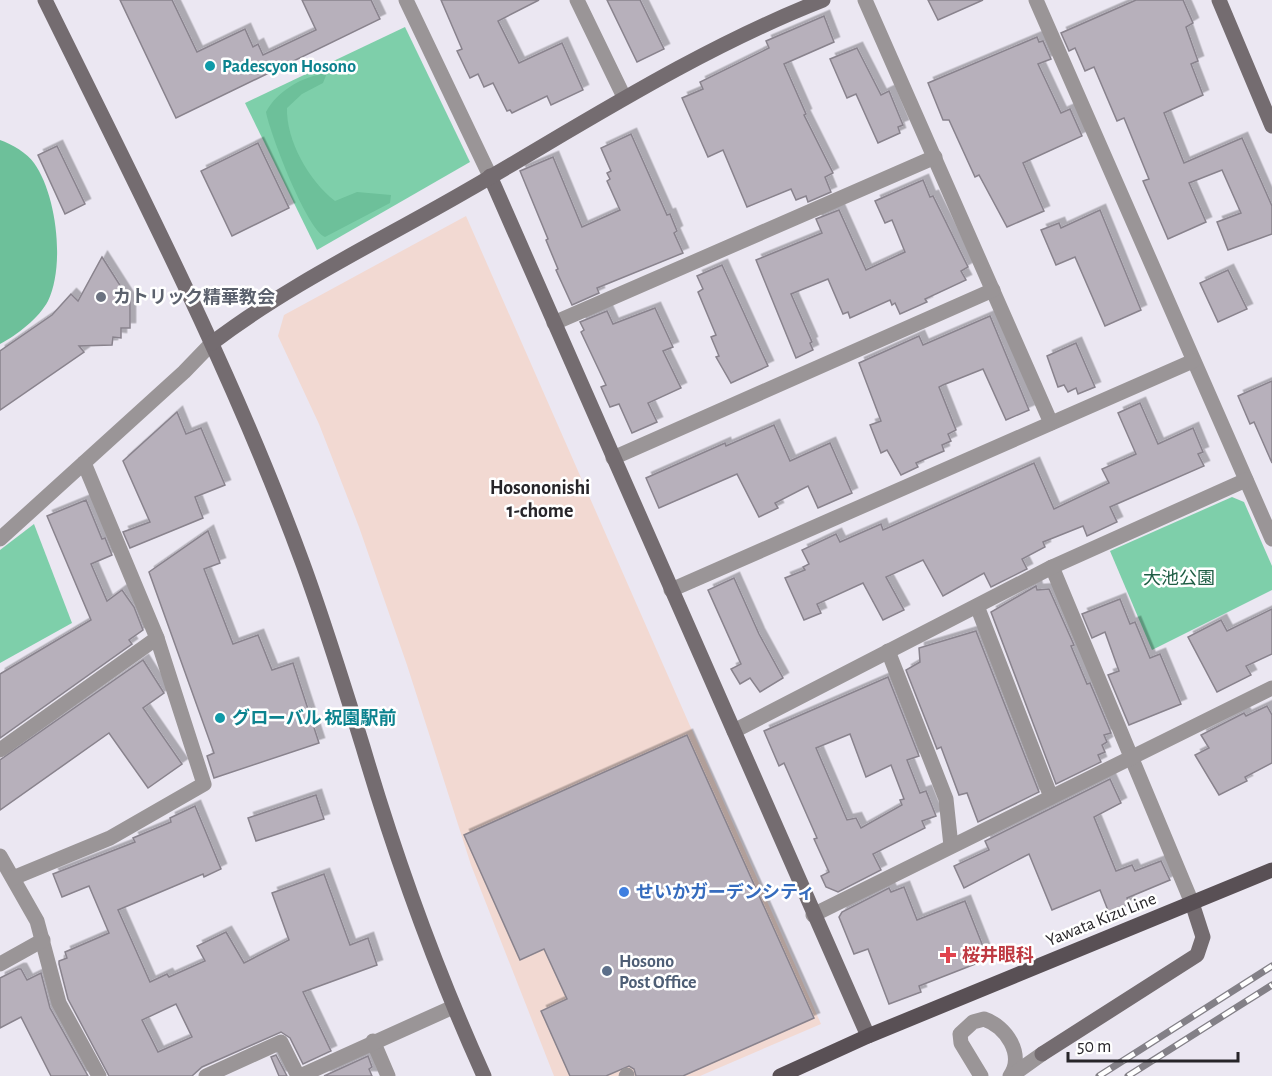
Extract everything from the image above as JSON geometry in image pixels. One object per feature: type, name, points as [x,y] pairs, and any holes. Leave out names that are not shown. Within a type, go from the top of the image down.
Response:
[{"type":"main road","name":"Yawata Kizu Line","points":[[780,1076],[868,1036],[1272,870]]},
{"type":"street","points":[[45,0],[212,343],[304,566],[394,843],[453,1007],[484,1076]]},
{"type":"street","points":[[406,0],[490,176],[868,1036]]},
{"type":"street","points":[[577,0],[624,98]]},
{"type":"street","points":[[0,539],[212,343],[256,309],[624,98],[755,31],[823,0]]},
{"type":"street","points":[[866,0],[1051,423]]},
{"type":"street","points":[[1036,0],[1272,539]]},
{"type":"street","points":[[1219,0],[1272,126]]},
{"type":"street","points":[[554,323],[935,157]]},
{"type":"street","points":[[613,458],[993,290]]},
{"type":"street","points":[[671,590],[1193,361]]},
{"type":"street","points":[[13,878],[110,837],[204,784],[157,638],[84,463]]},
{"type":"street","points":[[734,731],[1052,567],[1246,480]]},
{"type":"street","points":[[1011,1076],[1197,955],[1203,937],[1192,903],[1052,567]]},
{"type":"street","points":[[977,606],[1051,796]]},
{"type":"street","points":[[0,750],[157,638]]},
{"type":"street","points":[[888,651],[946,799],[951,846]]},
{"type":"street","points":[[813,915],[1272,688]]},
{"type":"street","points":[[0,856],[37,921],[59,1003],[99,1076]]},
{"type":"street","points":[[0,964],[43,940]]},
{"type":"street","points":[[207,1076],[281,1042],[299,1076],[453,1007]]},
{"type":"street","points":[[981,1076],[960,1043],[960,1034],[973,1022],[984,1019],[993,1022],[1014,1048],[1022,1052],[1042,1054]]},
{"type":"street","points":[[374,1041],[388,1076]]},
{"type":"street","points":[[1011,1076],[1016,1065],[1014,1048]]},
{"type":"shaded area","points":[[466,216],[821,1024],[700,1076],[554,1076],[471,865],[407,665],[359,527],[319,424],[278,336],[284,315]]},
{"type":"green space","points":[[405,27],[470,162],[317,250],[245,103]]},
{"type":"green space","points":[[327,73],[323,83],[302,94],[287,108],[290,133],[301,159],[316,183],[335,201],[357,192],[391,195],[390,203],[325,237],[317,231],[299,200],[274,140],[266,112],[284,91],[309,77]]},
{"type":"green space","points":[[0,140],[14,146],[27,156],[42,177],[53,211],[57,250],[53,286],[48,301],[27,325],[0,344]]},
{"type":"green space","name":"大池公園","points":[[1232,497],[1244,502],[1272,566],[1272,590],[1152,650],[1110,551]]},
{"type":"green space","points":[[34,524],[72,623],[0,663],[0,550]]},
{"type":"building","name":"Padescyon Hosono","points":[[120,0],[172,0],[197,52],[245,29],[253,47],[258,44],[263,55],[316,30],[302,0],[371,0],[380,19],[176,118]]},
{"type":"building","points":[[441,0],[539,0],[498,21],[519,63],[562,43],[583,90],[551,105],[547,96],[512,113],[510,110],[507,111],[493,83],[484,87],[478,74],[470,78],[457,51],[462,49]]},
{"type":"building","points":[[607,0],[640,0],[664,49],[637,62]]},
{"type":"building","points":[[928,0],[983,0],[938,20]]},
{"type":"building","points":[[1136,0],[1183,0],[1193,23],[1186,27],[1198,61],[1191,64],[1203,95],[1164,113],[1184,163],[1242,138],[1272,206],[1272,234],[1228,250],[1217,222],[1241,213],[1222,170],[1189,183],[1206,222],[1168,239],[1143,181],[1149,179],[1124,118],[1117,121],[1094,67],[1085,71],[1075,48],[1069,51],[1061,33]]},
{"type":"building","points":[[824,16],[834,42],[784,64],[806,114],[804,115],[833,173],[825,177],[831,192],[808,202],[806,196],[796,200],[791,189],[747,207],[723,150],[708,157],[682,98],[703,89],[700,82],[769,48],[766,41]]},
{"type":"building","points":[[1037,37],[1039,42],[1043,41],[1051,59],[1038,64],[1061,113],[1070,109],[1082,136],[1023,163],[1044,211],[1007,227],[979,175],[975,177],[949,120],[943,120],[928,83]]},
{"type":"building","points":[[857,48],[881,95],[889,91],[903,125],[898,127],[900,133],[878,143],[856,94],[847,98],[830,59]]},
{"type":"building","points":[[631,134],[667,215],[670,214],[677,231],[674,233],[683,253],[597,288],[599,293],[572,305],[556,270],[558,269],[546,240],[548,239],[520,171],[553,157],[582,227],[620,210],[607,181],[610,179],[607,173],[611,171],[601,148]]},
{"type":"building","points":[[258,143],[289,208],[232,236],[201,171]]},
{"type":"building","points":[[57,146],[85,204],[65,214],[38,155]]},
{"type":"building","points":[[923,180],[968,267],[961,271],[966,280],[925,299],[927,302],[900,314],[895,303],[892,305],[890,300],[850,318],[848,312],[843,314],[828,279],[791,294],[812,342],[810,343],[813,350],[796,358],[756,260],[822,233],[816,219],[839,210],[866,270],[905,252],[892,220],[885,223],[875,201]]},
{"type":"building","points":[[1100,210],[1141,310],[1105,326],[1075,257],[1056,265],[1041,230],[1059,223],[1061,228]]},
{"type":"building","points":[[102,257],[130,301],[130,328],[121,328],[121,338],[113,337],[112,345],[79,346],[84,352],[0,410],[0,351],[52,315],[71,294],[78,301]]},
{"type":"building","points":[[722,265],[768,366],[731,383],[716,357],[719,356],[711,337],[716,335],[698,292],[703,289],[697,276]]},
{"type":"building","points":[[1228,270],[1247,309],[1218,322],[1200,283]]},
{"type":"building","points":[[655,308],[673,347],[663,351],[681,388],[648,403],[657,422],[632,433],[619,404],[610,407],[601,387],[606,385],[581,332],[584,330],[580,322],[607,311],[613,324]]},
{"type":"building","points":[[990,316],[1029,410],[1006,420],[983,369],[939,387],[956,430],[948,434],[951,441],[942,445],[944,451],[916,463],[918,467],[901,475],[887,450],[881,453],[870,425],[881,421],[859,363],[919,336],[923,345]]},
{"type":"building","points":[[1076,343],[1095,387],[1078,394],[1076,388],[1068,392],[1064,385],[1058,387],[1047,356]]},
{"type":"building","points":[[1272,381],[1272,463],[1254,422],[1250,424],[1238,396]]},
{"type":"building","points":[[1140,403],[1158,444],[1193,428],[1203,452],[1198,454],[1204,466],[1110,507],[1117,522],[1087,536],[1083,526],[1043,542],[1045,547],[1022,559],[1027,569],[991,587],[984,573],[943,596],[923,560],[886,577],[904,610],[883,620],[863,583],[817,604],[821,613],[804,620],[785,578],[805,570],[803,567],[809,564],[802,550],[836,534],[840,542],[881,524],[883,530],[1034,463],[1054,509],[1109,483],[1102,469],[1136,454],[1118,413]]},
{"type":"building","points":[[177,412],[186,434],[201,428],[225,485],[195,497],[203,518],[130,548],[123,532],[150,522],[123,461]]},
{"type":"building","points":[[774,425],[790,461],[830,443],[852,493],[818,508],[808,486],[775,503],[778,508],[759,517],[737,474],[659,508],[646,478],[725,443],[726,446]]},
{"type":"building","points":[[86,500],[102,539],[105,538],[112,555],[91,564],[107,601],[122,590],[134,607],[143,630],[129,640],[132,644],[0,738],[0,674],[91,620],[47,516]]},
{"type":"building","points":[[208,531],[220,563],[204,569],[233,644],[258,635],[272,670],[293,663],[319,743],[214,778],[207,756],[214,753],[149,572]]},
{"type":"building","points":[[734,578],[759,634],[783,678],[760,692],[750,678],[740,684],[731,669],[741,664],[708,590]]},
{"type":"building","points":[[1036,586],[1037,590],[1049,589],[1074,645],[1071,646],[1087,684],[1090,683],[1111,733],[1104,735],[1107,742],[1102,745],[1105,752],[1098,755],[1101,762],[1056,784],[991,612]]},
{"type":"building","points":[[1120,599],[1130,624],[1135,622],[1150,658],[1160,654],[1181,704],[1129,725],[1108,675],[1119,671],[1105,632],[1092,638],[1082,614]]},
{"type":"building","points":[[1272,609],[1272,654],[1246,666],[1251,675],[1217,692],[1188,637],[1221,620],[1227,631]]},
{"type":"building","points":[[976,631],[1039,792],[978,822],[967,793],[959,795],[941,747],[937,749],[906,670],[920,662],[919,648]]},
{"type":"building","points":[[143,660],[164,693],[143,708],[182,764],[148,788],[109,733],[0,810],[0,760]]},
{"type":"building","points":[[888,677],[919,756],[907,760],[920,793],[926,791],[936,816],[922,821],[925,828],[873,854],[881,870],[838,892],[826,887],[821,876],[829,872],[814,839],[817,838],[784,763],[779,766],[764,731]],"holes":[[[850,734],[866,777],[891,765],[904,799],[900,800],[902,805],[861,828],[856,818],[847,820],[816,748]]]},
{"type":"building","points":[[1267,706],[1272,715],[1272,763],[1245,777],[1247,781],[1219,795],[1195,755],[1209,748],[1201,735],[1244,713],[1246,716]]},
{"type":"building","name":"せいかガーデンシティ","points":[[687,735],[814,1018],[683,1076],[636,1076],[634,1069],[629,1066],[606,1076],[570,1076],[541,1011],[567,999],[544,949],[520,960],[464,835]]},
{"type":"building","points":[[1110,779],[1121,803],[1094,817],[1116,871],[1132,865],[1135,871],[1161,861],[1170,880],[1127,898],[1129,904],[1109,913],[1100,890],[1052,910],[1029,854],[964,888],[954,866],[989,850],[985,841]]},
{"type":"building","points":[[316,795],[324,819],[256,841],[248,818]]},
{"type":"building","points":[[195,806],[221,869],[204,877],[203,874],[118,910],[150,982],[167,974],[169,977],[205,961],[197,946],[226,932],[244,963],[289,940],[272,893],[324,874],[350,945],[368,938],[377,965],[303,992],[331,1051],[303,1064],[290,1038],[281,1032],[202,1067],[192,1076],[109,1076],[68,999],[59,961],[67,958],[65,952],[109,933],[89,886],[62,897],[53,874],[135,842],[133,838],[171,822],[170,818]],"holes":[[[176,1004],[192,1037],[158,1052],[142,1020]]]},
{"type":"building","points":[[904,887],[917,920],[965,901],[988,959],[919,986],[921,992],[889,1004],[868,949],[854,954],[839,917],[842,912],[889,888],[891,892]]},
{"type":"building","points":[[21,969],[27,980],[41,973],[50,1008],[88,1076],[51,1076],[21,1017],[0,1028],[0,978]]},
{"type":"building","points":[[276,1055],[287,1076],[279,1076],[271,1057]]},
{"type":"building","points":[[368,1056],[372,1076],[324,1076]]},
{"type":"railway","points":[[1099,1076],[1272,966]]},
{"type":"railway","points":[[1128,1076],[1272,985]]},
{"type":"place","name":"Padescyon Hosono","points":[[210,66]]},
{"type":"place","name":"カトリック精華教会","points":[[101,297]]},
{"type":"place","name":"グローバル 祝園駅前","points":[[220,718]]},
{"type":"place","name":"せいかガーデンシティ","points":[[624,892]]},
{"type":"place","name":"桜井眼科","points":[[948,955]]},
{"type":"place","name":"Hosono Post Office","points":[[607,971]]},
{"type":"district","name":"Hosononishi 1-chome","points":[[540,498]]}]
